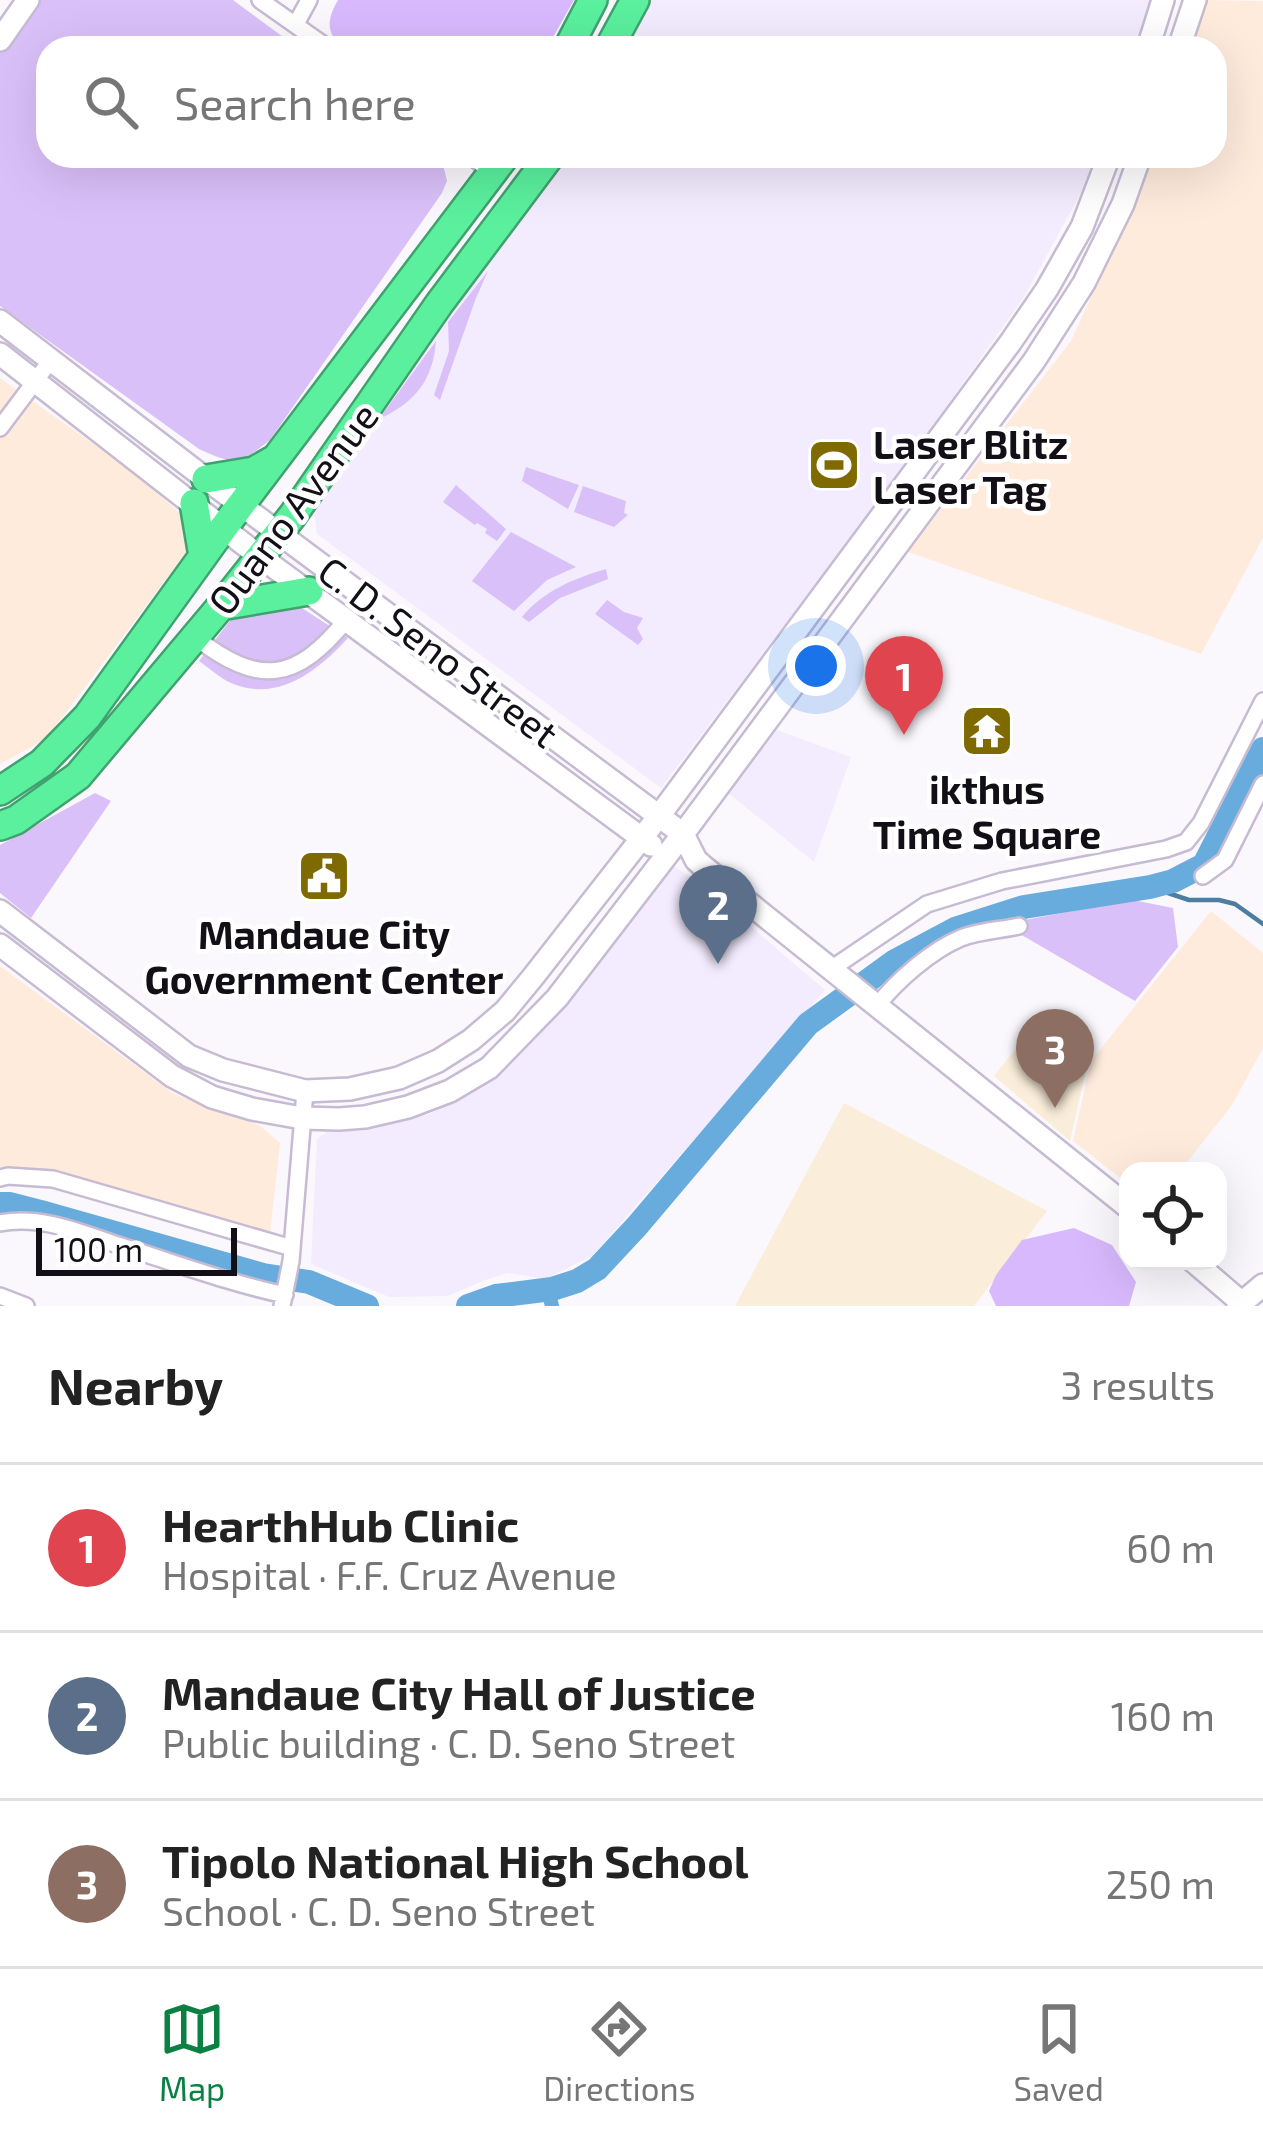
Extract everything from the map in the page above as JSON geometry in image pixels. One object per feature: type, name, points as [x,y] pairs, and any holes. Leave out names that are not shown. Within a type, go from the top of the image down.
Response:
[{"type":"highway","points":[[574,36],[593,0]]},
{"type":"highway","points":[[616,36],[635,0]]},
{"type":"highway","name":"Ouano Avenue","points":[[0,791],[43,763],[87,717],[486,168]]},
{"type":"highway","name":"Ouano Avenue","points":[[0,826],[78,776],[221,606],[280,533],[439,304],[541,168]]},
{"type":"highway","points":[[203,556],[200,491],[278,457]]},
{"type":"highway","points":[[221,606],[309,591]]},
{"type":"street","points":[[0,40],[28,0]]},
{"type":"street","points":[[260,0],[312,36]]},
{"type":"street","points":[[296,24],[309,0]]},
{"type":"street","points":[[1152,36],[1163,0]]},
{"type":"street","points":[[1183,36],[1195,0]]},
{"type":"street","points":[[0,911],[189,1056],[240,1076],[305,1091],[350,1089],[399,1078],[471,1040],[505,1011],[659,816],[1023,325],[1082,227],[1104,168]]},
{"type":"street","points":[[0,945],[172,1076],[212,1097],[252,1109],[302,1118],[364,1117],[450,1091],[489,1068],[557,998],[667,856],[1034,361],[1084,283],[1136,168]]},
{"type":"street","name":"C. D. Seno Street","points":[[0,321],[51,359],[200,491]]},
{"type":"street","name":"C. D. Seno Street","points":[[0,354],[233,516],[280,533],[683,834],[696,860],[1119,1200]]},
{"type":"street","points":[[0,428],[51,359]]},
{"type":"street","name":"C. D. Seno Street","points":[[233,516],[259,556],[667,856],[696,860]]},
{"type":"street","points":[[195,637],[235,664],[272,670],[295,666],[315,655],[347,620]]},
{"type":"street","points":[[836,973],[927,904],[1002,880],[1186,842],[1202,823],[1263,701]]},
{"type":"street","points":[[496,730],[515,708]]},
{"type":"street","points":[[1203,876],[1225,860],[1263,784]]},
{"type":"street","points":[[872,1002],[962,938],[1019,926]]},
{"type":"street","points":[[0,1223],[34,1221],[68,1228],[284,1296],[305,1091]]},
{"type":"street","points":[[0,1178],[53,1179],[291,1254]]},
{"type":"street","points":[[1203,1270],[1240,1304],[1263,1286]]},
{"type":"street","points":[[0,1296],[26,1306]]},
{"type":"shaded area","points":[[34,0],[233,0],[282,36],[36,36],[36,168],[444,168],[447,181],[442,193],[270,440],[251,454],[229,460],[199,449],[0,306],[0,49]]},
{"type":"shaded area","points":[[338,0],[574,0],[554,36],[334,36],[332,14]]},
{"type":"shaded area","points":[[648,0],[1151,0],[1140,36],[629,36]]},
{"type":"shaded area","points":[[1206,0],[1263,1],[1263,538],[1201,654],[908,552],[1071,341],[1150,168],[1227,168],[1227,36],[1195,36]]},
{"type":"shaded area","points":[[555,168],[1094,168],[1024,297],[886,492],[661,788],[317,534],[314,510]]},
{"type":"shaded area","points":[[488,271],[440,400],[434,395],[449,351],[448,322]]},
{"type":"shaded area","points":[[436,341],[431,368],[420,389],[379,419]]},
{"type":"shaded area","points":[[0,378],[133,472],[188,520],[189,549],[46,739],[0,764]]},
{"type":"shaded area","points":[[526,467],[579,485],[568,509],[522,481]]},
{"type":"shaded area","points":[[456,485],[506,529],[497,541],[485,533],[487,529],[443,502]]},
{"type":"shaded area","points":[[583,486],[626,501],[624,513],[628,515],[614,527],[574,512]]},
{"type":"shaded area","points":[[511,532],[576,567],[547,580],[514,611],[472,581]]},
{"type":"shaded area","points":[[606,569],[608,579],[560,598],[529,622],[522,617],[560,587]]},
{"type":"shaded area","points":[[607,600],[643,618],[637,628],[643,639],[638,645],[595,614]]},
{"type":"shaded area","points":[[302,608],[348,638],[296,680],[265,689],[248,688],[227,681],[199,661],[232,618]]},
{"type":"shaded area","points":[[774,729],[851,757],[814,862],[727,792]]},
{"type":"shaded area","points":[[95,793],[111,801],[31,918],[0,893],[0,845]]},
{"type":"shaded area","points":[[675,867],[825,990],[592,1256],[545,1279],[508,1273],[448,1296],[389,1297],[311,1264],[317,1139],[328,1131],[362,1131],[430,1114],[484,1085],[535,1036],[666,869]]},
{"type":"shaded area","points":[[1133,900],[1173,908],[1178,947],[1135,1001],[1020,934],[1019,921]]},
{"type":"shaded area","points":[[1211,911],[1263,953],[1263,1048],[1232,1105],[1187,1162],[1119,1162],[1119,1177],[1073,1141],[1091,1061]]},
{"type":"shaded area","points":[[0,966],[174,1094],[259,1125],[280,1143],[270,1234],[12,1166],[0,1168]]},
{"type":"shaded area","points":[[1022,1041],[1089,1057],[1070,1141],[994,1076]]},
{"type":"shaded area","points":[[844,1103],[1047,1211],[974,1306],[735,1306]]},
{"type":"shaded area","points":[[1074,1228],[1112,1245],[1119,1256],[1119,1270],[1128,1270],[1136,1282],[1129,1306],[996,1306],[989,1291],[1022,1240]]},
{"type":"waterway","points":[[468,1306],[496,1296],[552,1289],[597,1269],[808,1024],[895,961],[955,929],[1024,907],[1150,887],[1204,865],[1263,749]]},
{"type":"waterway","points":[[1150,887],[1189,900],[1235,904],[1263,924]]},
{"type":"waterway","points":[[0,1204],[263,1275],[309,1282],[367,1306]]},
{"type":"waterway","points":[[548,1290],[552,1306]]},
{"type":"place","name":"Laser Blitz Laser Tag","points":[[834,465]]},
{"type":"place","name":"ikthus Time Square","points":[[987,731]]},
{"type":"place","name":"HearthHub Clinic","points":[[904,735]]},
{"type":"place","name":"Mandaue City Government Center","points":[[324,876]]},
{"type":"place","name":"Mandaue City Hall of Justice","points":[[718,964]]},
{"type":"place","name":"Tipolo National High School","points":[[1055,1108]]}]
